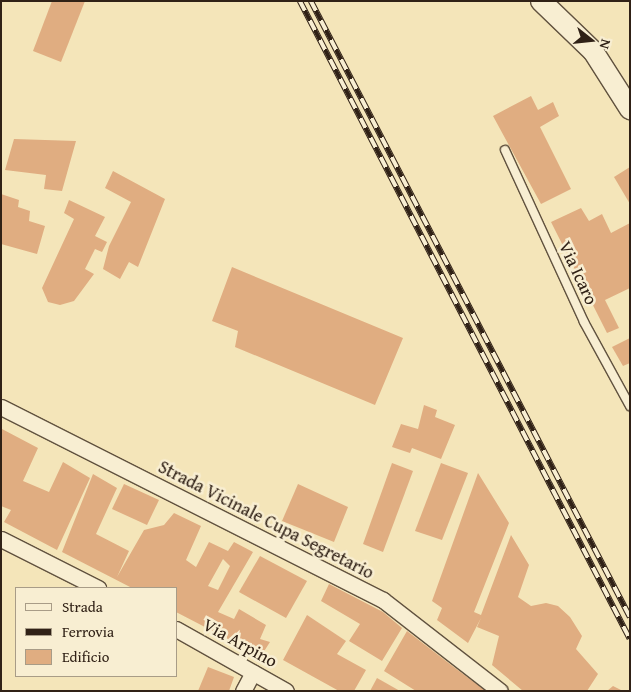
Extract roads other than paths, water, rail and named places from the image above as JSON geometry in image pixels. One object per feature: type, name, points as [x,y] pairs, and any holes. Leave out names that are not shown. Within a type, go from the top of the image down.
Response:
[{"type":"street","points":[[540,1],[593,51],[630,109]]},
{"type":"street","name":"Strada Vicinale Cupa Segretario","points":[[1,407],[383,600],[500,691]]},
{"type":"street","points":[[1,539],[96,587]]},
{"type":"street","name":"Via Arpino","points":[[178,630],[286,691]]},
{"type":"street","points":[[243,691],[253,672]]},
{"type":"lane","name":"Via Icaro","points":[[505,150],[584,322],[630,406]]},
{"type":"railway","points":[[300,1],[630,639]]},
{"type":"railway","points":[[311,1],[630,617]]}]
